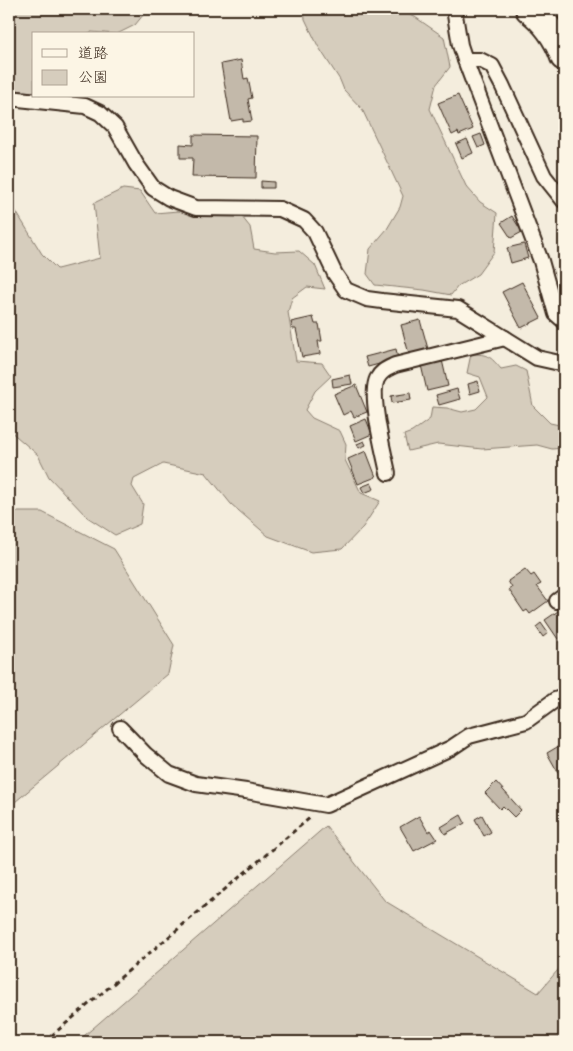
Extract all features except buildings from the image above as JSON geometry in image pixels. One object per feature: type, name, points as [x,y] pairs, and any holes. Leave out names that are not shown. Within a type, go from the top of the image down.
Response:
[{"type":"highway","points":[[529,9],[547,26],[564,56]]},
{"type":"street","points":[[455,15],[460,45],[465,60],[541,261],[556,314],[564,321]]},
{"type":"street","points":[[465,60],[480,60],[492,66],[544,176],[564,201]]},
{"type":"street","points":[[9,98],[85,106],[100,113],[115,126],[136,164],[153,188],[169,198],[196,208],[280,209],[304,220],[316,232],[335,274],[346,290],[367,299],[458,309],[537,358],[564,364]]},
{"type":"street","points":[[388,473],[374,389],[376,380],[382,371],[395,365],[505,338]]},
{"type":"street","points":[[120,728],[146,755],[168,774],[196,784],[326,805],[451,748],[469,736],[526,721],[555,700],[564,697]]},
{"type":"path","points":[[44,1042],[326,805]]},
{"type":"green space","points":[[9,9],[148,9],[135,25],[121,32],[32,32],[32,92],[9,90]]},
{"type":"green space","points":[[304,9],[396,9],[415,17],[444,37],[450,67],[436,85],[430,109],[466,186],[480,202],[497,213],[494,252],[478,274],[458,286],[451,295],[375,285],[367,274],[370,249],[387,229],[400,207],[403,196],[362,109],[344,90],[340,80],[318,46],[305,19]]},
{"type":"green space","points":[[123,189],[140,191],[155,213],[178,211],[242,217],[250,227],[254,249],[275,252],[299,251],[315,265],[325,289],[307,287],[292,298],[288,312],[296,361],[322,363],[331,376],[315,391],[305,410],[312,418],[340,431],[346,444],[345,460],[361,493],[380,501],[363,527],[342,549],[311,552],[268,536],[231,504],[206,473],[163,464],[134,479],[132,486],[143,504],[140,524],[115,535],[87,517],[49,477],[38,455],[9,430],[9,200],[42,254],[57,269],[100,258],[94,203]]},
{"type":"green space","points":[[471,354],[488,357],[501,369],[516,366],[526,371],[533,406],[550,423],[564,426],[564,448],[552,449],[537,445],[482,449],[438,444],[408,451],[404,435],[412,432],[430,419],[432,407],[462,412],[476,409],[488,397],[480,377],[467,373]]},
{"type":"green space","points":[[9,512],[42,512],[114,549],[174,645],[168,674],[9,807]]},
{"type":"green space","points":[[326,826],[385,901],[538,993],[564,963],[564,1042],[77,1042]]}]
